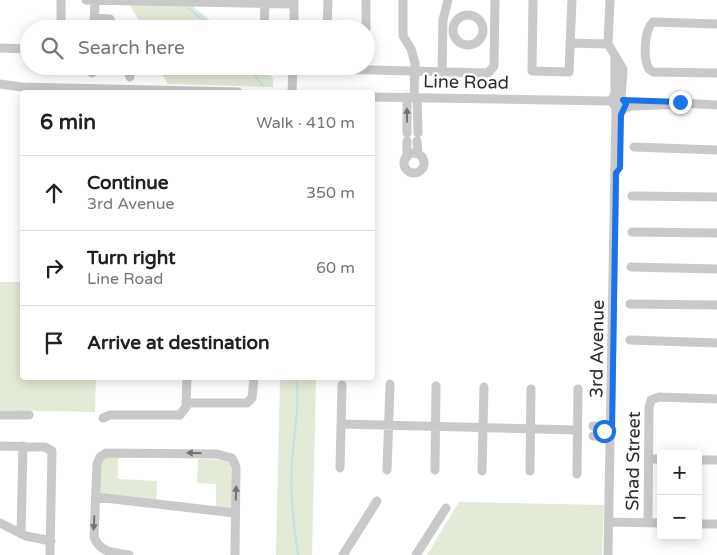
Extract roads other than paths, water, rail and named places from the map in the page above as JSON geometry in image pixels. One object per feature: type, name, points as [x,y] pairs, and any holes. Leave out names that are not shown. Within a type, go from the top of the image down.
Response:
[{"type":"street","points":[[60,20],[61,0]]},
{"type":"street","points":[[86,0],[294,2],[294,20]]},
{"type":"street","points":[[95,0],[94,18],[110,20]]},
{"type":"street","points":[[327,20],[328,0]]},
{"type":"street","points":[[366,0],[366,20]]},
{"type":"street","points":[[403,0],[402,31],[414,55],[415,71],[407,137],[407,157],[404,163],[406,168],[416,173],[424,165],[423,159],[418,154],[413,97]]},
{"type":"street","points":[[442,72],[443,20],[448,0]]},
{"type":"street","points":[[375,69],[483,74],[491,72],[494,66],[495,0]]},
{"type":"street","points":[[533,0],[532,72],[569,72],[572,0]]},
{"type":"street","points":[[570,43],[608,44],[610,0]]},
{"type":"street","points":[[265,20],[266,2]]},
{"type":"street","points":[[466,14],[476,16],[483,29],[480,39],[467,45],[458,42],[453,32],[457,19],[466,14]]},
{"type":"street","points":[[717,24],[653,22],[647,30],[646,61],[649,70],[652,72],[717,73]]},
{"type":"street","points":[[483,29],[495,31]]},
{"type":"street","points":[[443,31],[453,32]]},
{"type":"street","name":"3rd Avenue","points":[[608,44],[623,69],[618,103],[608,555]]},
{"type":"street","points":[[0,48],[20,49]]},
{"type":"street","points":[[292,90],[293,75]]},
{"type":"street","points":[[0,84],[22,87],[101,90]]},
{"type":"street","points":[[0,92],[22,87]]},
{"type":"street","name":"Line Road","points":[[375,97],[560,101],[572,99],[618,103],[717,105]]},
{"type":"street","points":[[634,147],[717,150]]},
{"type":"street","points":[[407,157],[412,154],[418,154]]},
{"type":"street","points":[[632,196],[717,197]]},
{"type":"street","points":[[632,232],[717,234]]},
{"type":"street","points":[[630,267],[717,269]]},
{"type":"street","points":[[630,304],[717,306]]},
{"type":"street","points":[[630,340],[717,342]]},
{"type":"street","points":[[103,418],[110,415],[175,416],[183,412],[186,403],[187,380]]},
{"type":"street","points":[[186,403],[247,403],[252,398],[254,380]]},
{"type":"street","points":[[387,470],[390,384]]},
{"type":"street","points":[[340,468],[342,385]]},
{"type":"street","points":[[435,470],[436,386]]},
{"type":"street","points":[[482,471],[484,387]]},
{"type":"street","points":[[530,471],[531,389]]},
{"type":"street","points":[[577,474],[578,389]]},
{"type":"street","name":"Shad Street","points":[[648,522],[649,408],[651,400],[658,397],[717,399]]},
{"type":"street","points":[[0,415],[29,415]]},
{"type":"street","points":[[341,424],[577,431],[591,436],[612,434]]},
{"type":"street","points":[[577,431],[591,426],[598,426],[612,434]]},
{"type":"street","points":[[0,446],[48,448],[52,451],[50,555]]},
{"type":"street","points":[[21,534],[23,446]]},
{"type":"street","points":[[129,555],[107,552],[96,542],[94,534],[97,464],[100,457],[106,453],[222,454],[232,458],[236,467],[235,555]]},
{"type":"street","points":[[649,459],[657,459]]},
{"type":"street","points":[[702,460],[717,460]]},
{"type":"street","points":[[96,497],[235,513]]},
{"type":"street","points":[[343,555],[377,501]]},
{"type":"street","points":[[416,555],[446,508]]},
{"type":"street","points":[[609,522],[657,523]]},
{"type":"street","points":[[0,523],[21,534],[51,541]]},
{"type":"street","points":[[702,524],[717,524]]},
{"type":"waterway","points":[[188,8],[203,20]]},
{"type":"waterway","points":[[255,75],[263,86]]},
{"type":"waterway","points":[[296,380],[297,405],[292,464],[292,490],[298,555]]}]
